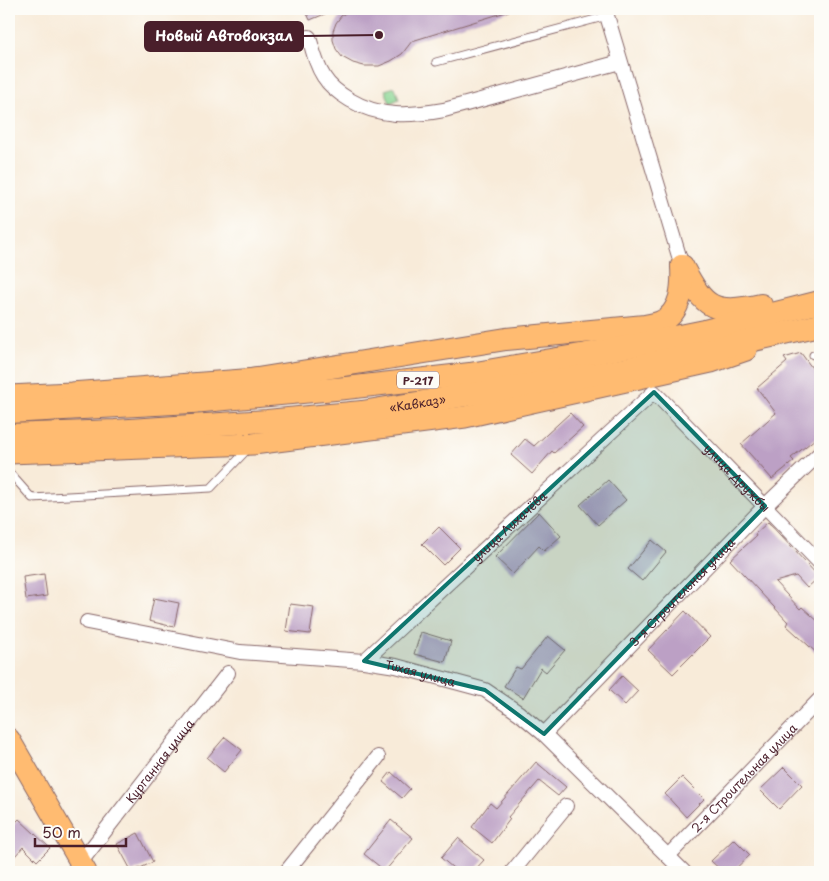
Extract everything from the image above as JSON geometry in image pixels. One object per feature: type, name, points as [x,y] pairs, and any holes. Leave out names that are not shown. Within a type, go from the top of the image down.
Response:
[{"type":"highway","points":[[682,266],[701,298],[711,306],[724,309],[737,310],[820,291]]},
{"type":"highway","points":[[251,380],[506,339],[645,326],[661,322],[670,315],[682,294],[682,266]]},
{"type":"highway","name":"«Кавказ»","points":[[9,412],[192,402],[461,375],[705,331],[820,302]]},
{"type":"highway","name":"«Кавказ»","points":[[9,435],[116,432],[362,412],[626,369],[812,328]]},
{"type":"main road","name":"Р-217","points":[[9,453],[253,444],[465,417],[711,362],[812,328]]},
{"type":"main road","name":"Р-217","points":[[9,396],[251,380],[581,341],[705,331]]},
{"type":"main road","points":[[9,739],[80,869]]},
{"type":"street","points":[[606,12],[682,266]]},
{"type":"street","points":[[309,37],[316,62],[324,77],[338,93],[358,105],[376,112],[400,116],[420,115],[444,110],[620,62]]},
{"type":"street","name":"улица Дружбы","points":[[654,392],[820,563]]},
{"type":"street","name":"улица Лихачёва","points":[[364,661],[654,392]]},
{"type":"street","name":"3-я Строительная улица","points":[[544,734],[765,506],[820,453]]},
{"type":"street","name":"Тихая улица","points":[[87,622],[240,652],[364,661],[396,666],[485,690],[519,713],[544,734],[684,872]]},
{"type":"street","name":"Курганная улица","points":[[80,869],[228,673]]},
{"type":"street","name":"2-я Строительная улица","points":[[668,856],[820,699]]},
{"type":"street","points":[[286,872],[378,757]]},
{"type":"street","points":[[512,872],[566,806]]},
{"type":"lane","points":[[436,62],[606,12]]},
{"type":"lane","points":[[9,472],[32,498],[211,488],[253,444]]},
{"type":"highlighted area","points":[[654,392],[765,506],[544,734],[485,690],[364,661]]},
{"type":"green space","points":[[395,87],[399,99],[390,103],[385,90]]},
{"type":"building","points":[[305,9],[337,9],[310,20]]},
{"type":"building","points":[[351,9],[509,9],[509,11],[412,41],[402,54],[391,61],[379,66],[364,66],[342,57],[336,49],[333,40],[333,31],[336,23],[341,16]]},
{"type":"building","points":[[801,353],[820,379],[820,435],[791,458],[794,461],[772,479],[741,444],[776,413],[757,388],[787,362],[784,358]]},
{"type":"building","points":[[570,413],[583,427],[554,453],[552,451],[532,474],[511,455],[525,439],[534,446]]},
{"type":"building","points":[[608,480],[626,500],[598,525],[580,505]]},
{"type":"building","points":[[539,512],[561,536],[544,551],[539,546],[513,574],[495,557]]},
{"type":"building","points":[[768,522],[819,577],[807,588],[796,576],[775,582],[800,609],[802,607],[820,623],[820,656],[786,625],[788,622],[730,560]]},
{"type":"building","points":[[439,527],[460,548],[443,565],[422,544]]},
{"type":"building","points":[[652,540],[666,552],[642,581],[628,569]]},
{"type":"building","points":[[44,574],[47,596],[26,599],[23,577]]},
{"type":"building","points":[[154,598],[179,603],[174,627],[149,621]]},
{"type":"building","points":[[290,604],[314,607],[310,634],[286,631]]},
{"type":"building","points":[[685,611],[710,637],[673,674],[648,650]]},
{"type":"building","points":[[421,632],[451,641],[445,662],[414,654]]},
{"type":"building","points":[[548,636],[565,650],[546,672],[541,668],[523,698],[504,686],[516,667],[521,669]]},
{"type":"building","points":[[622,676],[638,691],[625,705],[609,690]]},
{"type":"building","points":[[225,737],[242,750],[224,772],[207,758]]},
{"type":"building","points":[[536,762],[566,787],[558,796],[539,781],[508,817],[510,819],[492,843],[472,827],[490,803],[496,808]]},
{"type":"building","points":[[784,767],[802,785],[779,809],[760,790]]},
{"type":"building","points":[[391,772],[410,789],[402,798],[383,782]]},
{"type":"building","points":[[682,777],[704,799],[686,817],[665,794]]},
{"type":"building","points":[[19,819],[50,848],[37,861],[23,847],[15,856],[9,850],[9,829]]},
{"type":"building","points":[[391,820],[413,838],[385,871],[364,854]]},
{"type":"building","points":[[138,833],[153,862],[132,872],[117,844]]},
{"type":"building","points":[[458,838],[484,860],[473,872],[458,872],[441,858]]},
{"type":"building","points":[[734,839],[750,855],[732,872],[723,872],[711,861]]},
{"type":"place","name":"Новый Автовокзал","points":[[379,35]]}]
